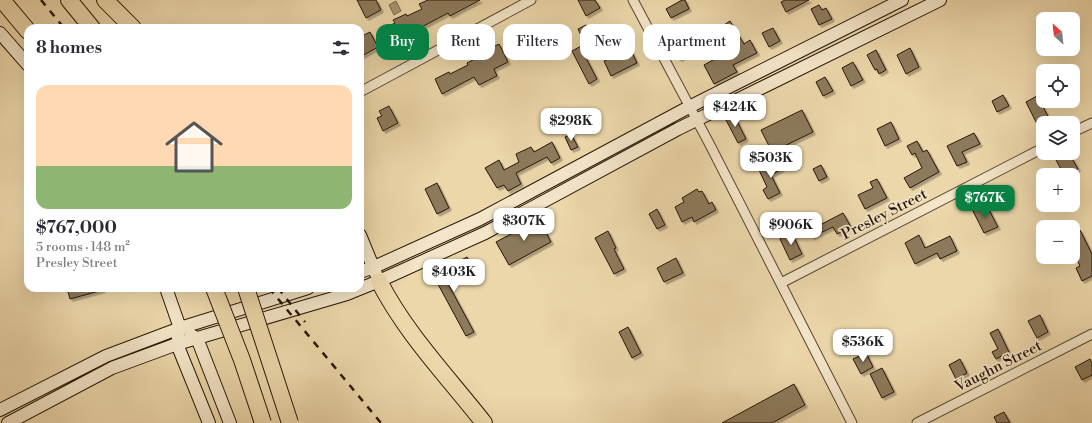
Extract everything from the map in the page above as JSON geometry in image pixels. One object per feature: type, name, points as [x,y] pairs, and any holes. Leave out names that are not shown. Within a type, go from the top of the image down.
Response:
[{"type":"highway","points":[[2,0],[24,26]]},
{"type":"highway","points":[[69,0],[89,24]]},
{"type":"highway","points":[[105,0],[130,24]]},
{"type":"highway","points":[[376,274],[389,301],[410,331],[484,423]]},
{"type":"highway","points":[[216,292],[242,360],[264,423]]},
{"type":"highway","points":[[247,292],[290,423]]},
{"type":"main road","points":[[111,0],[131,24]]},
{"type":"main road","points":[[364,282],[376,274],[689,107],[902,0]]},
{"type":"main road","points":[[364,272],[376,274],[485,233],[696,120],[940,0]]},
{"type":"main road","points":[[0,33],[24,60]]},
{"type":"main road","points":[[787,57],[794,72]]},
{"type":"main road","points":[[550,182],[557,194]]},
{"type":"main road","points":[[480,219],[485,233]]},
{"type":"main road","points":[[364,245],[376,274]]},
{"type":"main road","points":[[167,292],[180,328],[177,344],[209,423]]},
{"type":"main road","points":[[0,410],[106,356],[180,328],[295,292]]},
{"type":"main road","points":[[8,423],[112,368],[177,344],[350,292]]},
{"type":"main road","points":[[180,328],[197,338],[230,423]]},
{"type":"main road","points":[[74,372],[80,386]]},
{"type":"street","points":[[364,90],[530,0]]},
{"type":"street","points":[[633,0],[781,283],[852,423]]},
{"type":"street","points":[[1080,129],[1092,123]]},
{"type":"street","name":"Presley Street","points":[[781,283],[1036,152]]},
{"type":"street","name":"Vaughn Street","points":[[917,423],[1092,334]]},
{"type":"shaded area","points":[[396,1],[401,11],[394,15],[389,5]]},
{"type":"building","points":[[357,0],[376,0],[381,10],[366,18]]},
{"type":"building","points":[[428,0],[480,0],[450,16],[448,13],[427,24],[393,24],[395,23],[393,20],[406,14],[407,16],[422,9],[419,4]]},
{"type":"building","points":[[578,0],[595,0],[600,8],[586,16]]},
{"type":"building","points":[[682,0],[685,0],[689,9],[671,18],[666,9]]},
{"type":"building","points":[[785,0],[809,0],[786,12],[781,2]]},
{"type":"building","points":[[819,5],[822,10],[826,8],[832,19],[819,25],[811,9]]},
{"type":"building","points":[[773,28],[780,41],[769,47],[762,33]]},
{"type":"building","points":[[370,32],[376,43],[376,48],[364,55],[364,35]]},
{"type":"building","points":[[740,37],[744,44],[750,40],[757,53],[733,65],[737,72],[714,84],[704,65],[713,60],[740,60]]},
{"type":"building","points":[[499,44],[503,52],[503,60],[507,60],[508,62],[494,69],[497,76],[479,85],[474,77],[442,94],[435,79],[449,72],[450,74],[468,65],[467,63],[473,60],[495,60],[495,46]]},
{"type":"building","points":[[580,47],[580,60],[587,60],[597,79],[589,84],[572,51]]},
{"type":"building","points":[[910,48],[919,67],[906,74],[897,55]]},
{"type":"building","points":[[876,50],[886,70],[879,74],[877,69],[875,70],[867,55]]},
{"type":"building","points":[[635,59],[637,63],[611,76],[604,61],[635,60]]},
{"type":"building","points":[[853,62],[863,80],[851,86],[842,68]]},
{"type":"building","points":[[825,77],[833,91],[823,96],[816,82]]},
{"type":"building","points":[[1003,95],[1009,106],[997,112],[992,101]]},
{"type":"building","points":[[1036,97],[1036,108],[1044,108],[1048,116],[1036,116],[1036,122],[1026,102]]},
{"type":"building","points":[[389,106],[398,123],[383,131],[377,118],[382,116],[379,111]]},
{"type":"building","points":[[802,110],[813,132],[772,152],[761,130]]},
{"type":"building","points":[[733,113],[746,139],[738,143],[725,118]]},
{"type":"building","points":[[891,122],[899,139],[885,146],[877,129]]},
{"type":"building","points":[[974,133],[980,144],[962,152],[967,162],[957,166],[947,146]]},
{"type":"building","points":[[571,134],[578,147],[571,150],[565,137]]},
{"type":"building","points":[[917,141],[923,152],[927,150],[939,172],[910,188],[904,178],[922,168],[915,153],[912,155],[907,146]]},
{"type":"building","points":[[552,142],[560,158],[551,163],[547,157],[516,173],[521,184],[508,191],[504,185],[497,188],[485,168],[499,160],[504,170],[519,162],[516,154],[531,147],[534,152]]},
{"type":"building","points":[[778,160],[782,169],[771,175],[780,193],[768,199],[763,190],[767,187],[759,170]]},
{"type":"building","points":[[1056,160],[1073,160],[1077,168],[1060,168]]},
{"type":"building","points":[[821,165],[827,177],[819,181],[813,169]]},
{"type":"building","points":[[877,179],[887,198],[865,209],[858,195],[873,188],[870,182]]},
{"type":"building","points":[[437,183],[449,208],[437,214],[425,189]]},
{"type":"building","points":[[697,189],[699,192],[702,191],[709,204],[712,202],[716,210],[694,222],[692,217],[682,222],[675,207],[684,202],[682,198]]},
{"type":"building","points":[[986,204],[998,227],[984,233],[973,211]]},
{"type":"building","points":[[657,209],[665,225],[657,229],[649,214]]},
{"type":"building","points":[[843,213],[851,227],[837,234],[833,227],[812,237],[805,224],[815,219],[818,226]]},
{"type":"building","points":[[539,219],[551,242],[509,265],[496,242]]},
{"type":"building","points":[[1080,230],[1092,254],[1092,276],[1082,281],[1076,268],[1080,266]]},
{"type":"building","points":[[608,231],[616,248],[614,249],[624,269],[614,274],[595,238]]},
{"type":"building","points":[[792,233],[802,254],[790,260],[780,239]]},
{"type":"building","points":[[919,235],[925,248],[950,236],[957,251],[940,259],[937,253],[915,264],[905,243]]},
{"type":"building","points":[[467,257],[471,264],[445,278],[474,332],[466,336],[433,275]]},
{"type":"building","points":[[676,258],[683,273],[664,282],[657,268]]},
{"type":"building","points":[[68,292],[96,292],[70,299]]},
{"type":"building","points":[[1040,315],[1048,332],[1037,338],[1028,321]]},
{"type":"building","points":[[628,327],[641,353],[632,358],[619,332]]},
{"type":"building","points":[[998,329],[1009,352],[996,359],[992,352],[998,349],[990,333]]},
{"type":"building","points":[[866,330],[870,339],[860,345],[855,335]]},
{"type":"building","points":[[866,353],[873,367],[861,374],[853,359]]},
{"type":"building","points":[[960,359],[967,373],[956,379],[949,365]]},
{"type":"building","points":[[1090,359],[1092,363],[1092,375],[1082,380],[1075,367]]},
{"type":"building","points":[[882,368],[894,392],[882,398],[870,374]]},
{"type":"building","points":[[794,384],[805,405],[772,423],[722,423]]},
{"type":"building","points":[[1004,412],[1010,423],[997,423],[994,417]]},
{"type":"railway","points":[[41,0],[61,24]]},
{"type":"railway","points":[[272,292],[381,423]]},
{"type":"railway","points":[[281,292],[305,322]]}]
